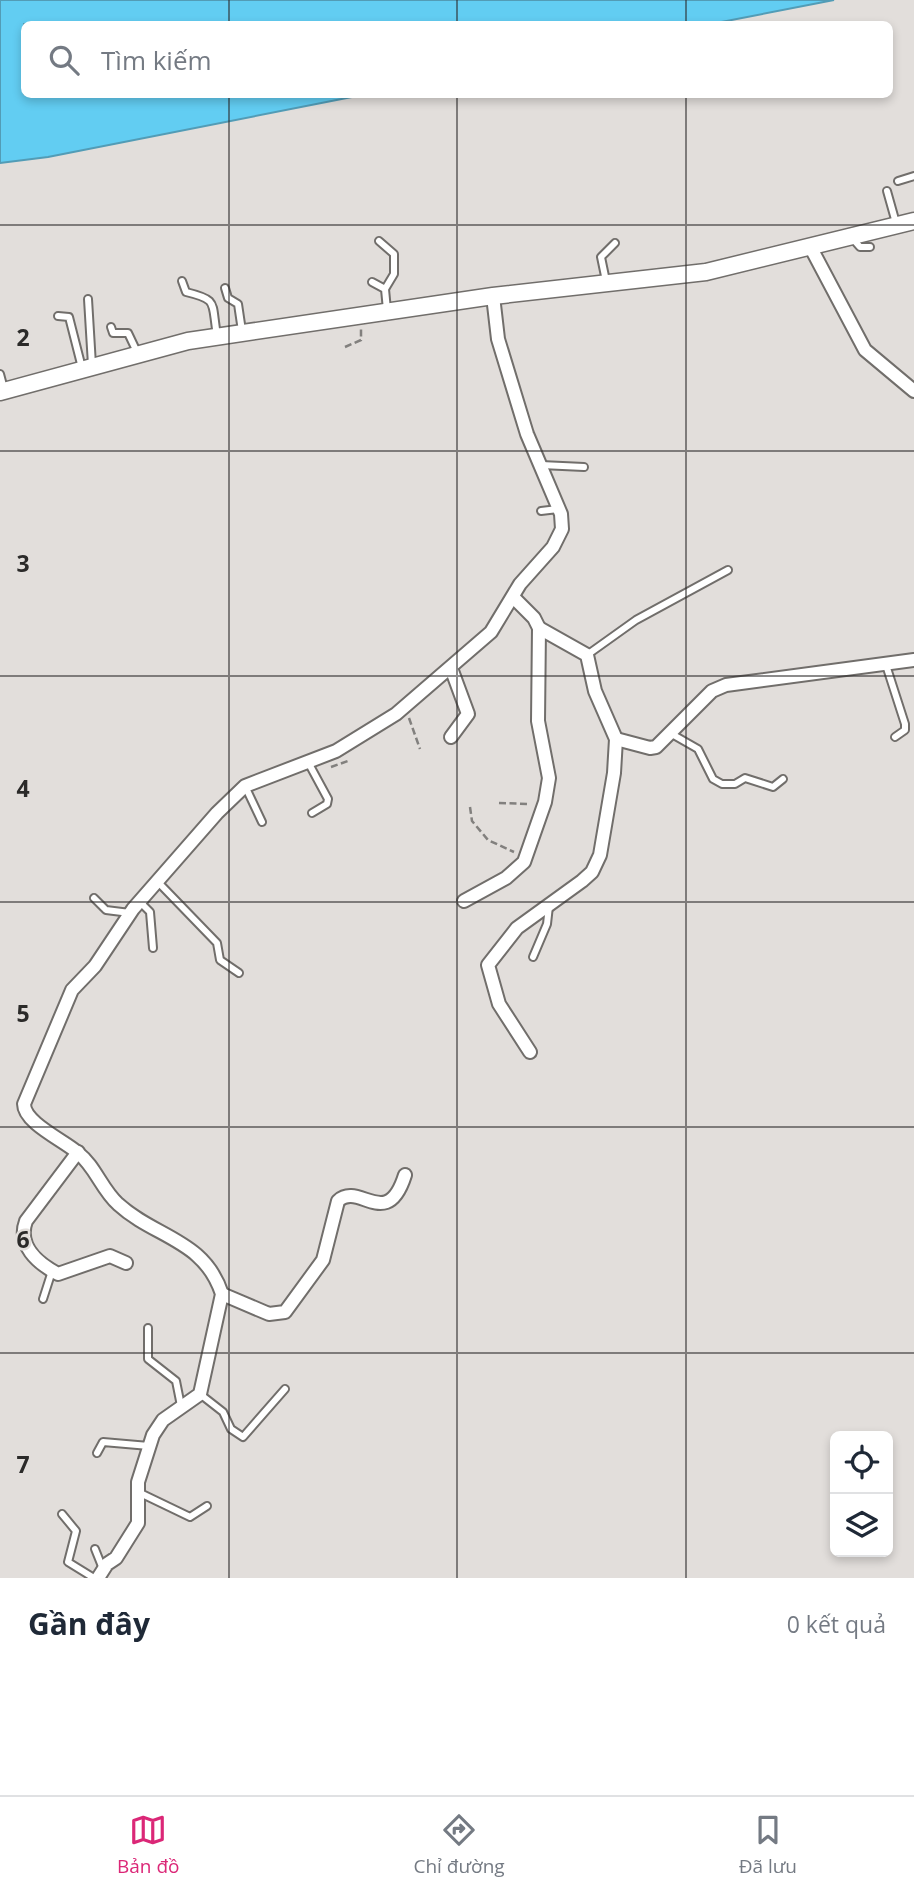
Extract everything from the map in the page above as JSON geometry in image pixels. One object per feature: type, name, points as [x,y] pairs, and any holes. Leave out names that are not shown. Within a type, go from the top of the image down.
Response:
[{"type":"street","points":[[2,391],[138,354],[217,337],[493,296],[706,272],[914,221]]},
{"type":"street","points":[[811,248],[865,351],[914,391]]},
{"type":"street","points":[[405,1175],[401,1190],[393,1200],[384,1204],[348,1196],[338,1201],[323,1260],[285,1312],[269,1314],[222,1294],[202,1257],[118,1204],[78,1152],[41,1127],[25,1111],[24,1104],[72,990],[95,965],[139,902],[217,813],[245,786],[352,742],[407,705],[491,632],[513,597],[559,537],[562,529],[560,508],[539,465],[498,339],[493,296]]},
{"type":"street","points":[[464,901],[506,878],[523,862],[544,805],[549,778],[538,721],[538,628],[534,618],[513,597]]},
{"type":"street","points":[[530,1052],[499,1004],[488,965],[517,928],[582,881],[595,866],[605,834],[616,739],[595,691],[587,655],[538,628]]},
{"type":"street","points":[[616,739],[650,748],[719,687],[914,660]]},
{"type":"street","points":[[451,668],[468,714],[451,737]]},
{"type":"street","points":[[78,1152],[26,1221],[22,1232],[26,1248],[52,1270],[61,1273],[113,1256],[126,1263]]},
{"type":"street","points":[[98,1575],[116,1558],[138,1523],[138,1492],[149,1446],[163,1420],[200,1394],[222,1294]]},
{"type":"lane","points":[[898,181],[914,176]]},
{"type":"lane","points":[[887,191],[896,225]]},
{"type":"lane","points":[[852,237],[860,247],[870,247]]},
{"type":"lane","points":[[379,242],[394,254],[394,274],[385,289],[387,312]]},
{"type":"lane","points":[[606,283],[601,257],[615,243]]},
{"type":"lane","points":[[182,281],[186,292],[201,293],[211,302],[217,337]]},
{"type":"lane","points":[[372,282],[385,289]]},
{"type":"lane","points":[[225,288],[228,298],[238,304],[243,333]]},
{"type":"lane","points":[[87,368],[88,299]]},
{"type":"lane","points":[[58,316],[69,317],[87,368]]},
{"type":"lane","points":[[111,327],[113,333],[128,333],[138,354]]},
{"type":"lane","points":[[0,374],[2,391]]},
{"type":"lane","points":[[539,465],[584,467]]},
{"type":"lane","points":[[541,511],[560,508]]},
{"type":"lane","points":[[587,655],[636,620],[728,570]]},
{"type":"lane","points":[[886,665],[905,724],[905,730],[895,737]]},
{"type":"lane","points":[[670,733],[698,749],[710,775],[722,783],[735,784],[745,778],[768,787],[783,779]]},
{"type":"lane","points":[[308,762],[328,799],[327,804],[312,813]]},
{"type":"lane","points":[[245,786],[262,822]]},
{"type":"lane","points":[[158,881],[217,943],[220,960],[239,973]]},
{"type":"lane","points":[[94,898],[106,910],[130,913]]},
{"type":"lane","points":[[139,902],[150,912],[153,948]]},
{"type":"lane","points":[[533,957],[547,924],[549,904]]},
{"type":"lane","points":[[43,1299],[52,1270]]},
{"type":"lane","points":[[148,1328],[148,1359],[176,1381],[181,1408]]},
{"type":"lane","points":[[200,1394],[223,1412],[231,1429],[243,1437],[285,1389]]},
{"type":"lane","points":[[97,1453],[103,1442],[149,1446]]},
{"type":"lane","points":[[138,1492],[190,1517],[207,1506]]},
{"type":"lane","points":[[62,1514],[76,1531],[68,1562],[98,1575]]},
{"type":"lane","points":[[95,1549],[98,1575]]},
{"type":"path","points":[[345,347],[361,340],[359,316]]},
{"type":"path","points":[[407,705],[420,748]]},
{"type":"path","points":[[499,803],[544,805]]},
{"type":"path","points":[[470,807],[472,821],[488,840],[494,845],[511,849],[523,862]]},
{"type":"water","points":[[0,0],[834,0],[726,21],[21,21],[21,98],[347,98],[48,157],[0,163]]}]
